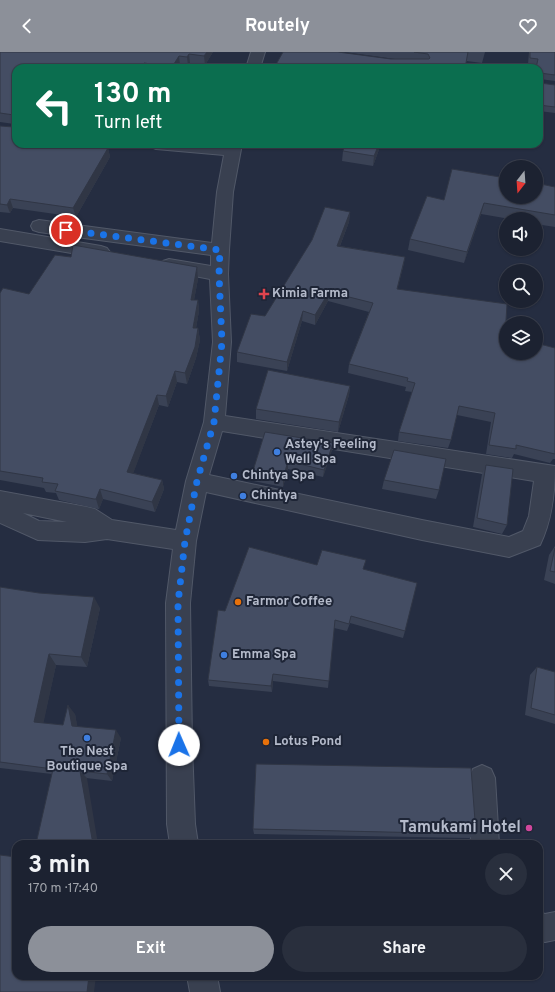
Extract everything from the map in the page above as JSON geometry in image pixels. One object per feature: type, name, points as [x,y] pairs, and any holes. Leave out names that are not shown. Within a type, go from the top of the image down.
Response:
[{"type":"street","points":[[255,64],[258,52]]},
{"type":"street","points":[[183,840],[181,824],[179,745],[178,603],[185,541],[197,481],[214,422],[222,342],[219,274],[220,250],[225,192],[233,148]]},
{"type":"street","points":[[0,221],[120,256]]},
{"type":"street","points":[[0,235],[47,235],[220,250]]},
{"type":"street","points":[[150,261],[219,274]]},
{"type":"street","points":[[197,481],[422,530],[509,547],[532,538],[540,516],[551,475],[214,422]]},
{"type":"street","points":[[0,500],[87,516],[107,529]]},
{"type":"street","points":[[0,512],[38,530],[85,532],[107,529],[185,541]]},
{"type":"street","points":[[482,778],[485,840]]},
{"type":"street","points":[[543,927],[555,926]]},
{"type":"street","points":[[203,980],[205,992]]},
{"type":"building","points":[[0,52],[207,52],[204,56],[189,54],[187,57],[179,56],[174,64],[12,64],[12,115],[0,113]]},
{"type":"building","points":[[283,52],[338,52],[391,59],[429,59],[428,54],[414,52],[468,52],[466,64],[276,64]]},
{"type":"building","points":[[530,52],[555,52],[555,75],[543,73],[543,64],[537,64],[538,59],[530,58]]},
{"type":"building","points":[[543,83],[555,85],[555,107],[543,106]]},
{"type":"building","points":[[0,126],[12,127],[12,148],[108,148],[73,208],[10,199],[7,205],[0,204]]},
{"type":"building","points":[[344,148],[377,148],[374,156],[343,151]]},
{"type":"building","points":[[452,169],[499,177],[499,204],[543,204],[543,184],[555,187],[555,215],[484,203],[467,252],[410,239],[427,196],[444,200]]},
{"type":"building","points":[[325,207],[350,212],[337,246],[405,257],[397,289],[499,303],[499,308],[507,308],[506,316],[499,316],[499,360],[543,360],[543,345],[555,348],[555,454],[516,445],[516,449],[489,445],[495,413],[459,406],[451,440],[399,432],[415,383],[407,381],[408,378],[349,364],[373,303],[329,292],[315,315],[303,311],[287,362],[237,352],[251,314],[265,316],[312,240]]},
{"type":"building","points":[[73,245],[197,267],[191,300],[198,300],[193,328],[198,328],[195,347],[185,373],[175,371],[166,396],[157,395],[127,472],[162,480],[152,502],[100,489],[96,499],[94,499],[55,491],[58,484],[42,482],[43,478],[0,471],[0,293],[3,288],[29,294],[55,255],[71,257]]},
{"type":"building","points":[[268,370],[350,386],[339,422],[256,409]]},
{"type":"building","points":[[265,432],[333,443],[324,470],[288,461],[283,479],[252,474]]},
{"type":"building","points":[[394,450],[446,459],[439,490],[384,480]]},
{"type":"building","points":[[486,465],[513,469],[507,525],[477,518]]},
{"type":"building","points":[[249,547],[317,565],[322,550],[366,560],[363,569],[417,583],[405,631],[351,616],[349,624],[335,620],[329,681],[273,674],[271,686],[208,680],[218,610],[225,611]]},
{"type":"building","points":[[555,548],[555,572],[550,571]]},
{"type":"building","points":[[0,587],[39,593],[94,597],[81,657],[49,654],[34,722],[63,725],[68,705],[72,726],[116,730],[107,774],[80,771],[92,840],[37,840],[53,769],[0,762]]},
{"type":"building","points":[[537,667],[555,672],[555,715],[531,708]]},
{"type":"building","points":[[256,764],[471,768],[476,834],[253,829]]},
{"type":"building","points":[[0,855],[12,856],[12,980],[88,980],[87,992],[0,992]]},
{"type":"place","name":"Kimia Farma","points":[[264,294]]},
{"type":"place","name":"Astey's Feeling Well Spa","points":[[277,452]]},
{"type":"place","name":"Chintya Spa","points":[[234,476]]},
{"type":"place","name":"Chintya","points":[[243,496]]},
{"type":"place","name":"Farmor Coffee","points":[[238,602]]},
{"type":"place","name":"Emma Spa","points":[[224,655]]},
{"type":"place","name":"The Nest Boutique Spa","points":[[87,738]]},
{"type":"place","name":"Lotus Pond","points":[[266,742]]},
{"type":"place","name":"Tamukami Hotel","points":[[529,828]]},
{"type":"route","points":[[66,230],[220,250],[219,274],[222,342],[214,422],[197,481],[185,541],[178,603],[179,745]]}]
